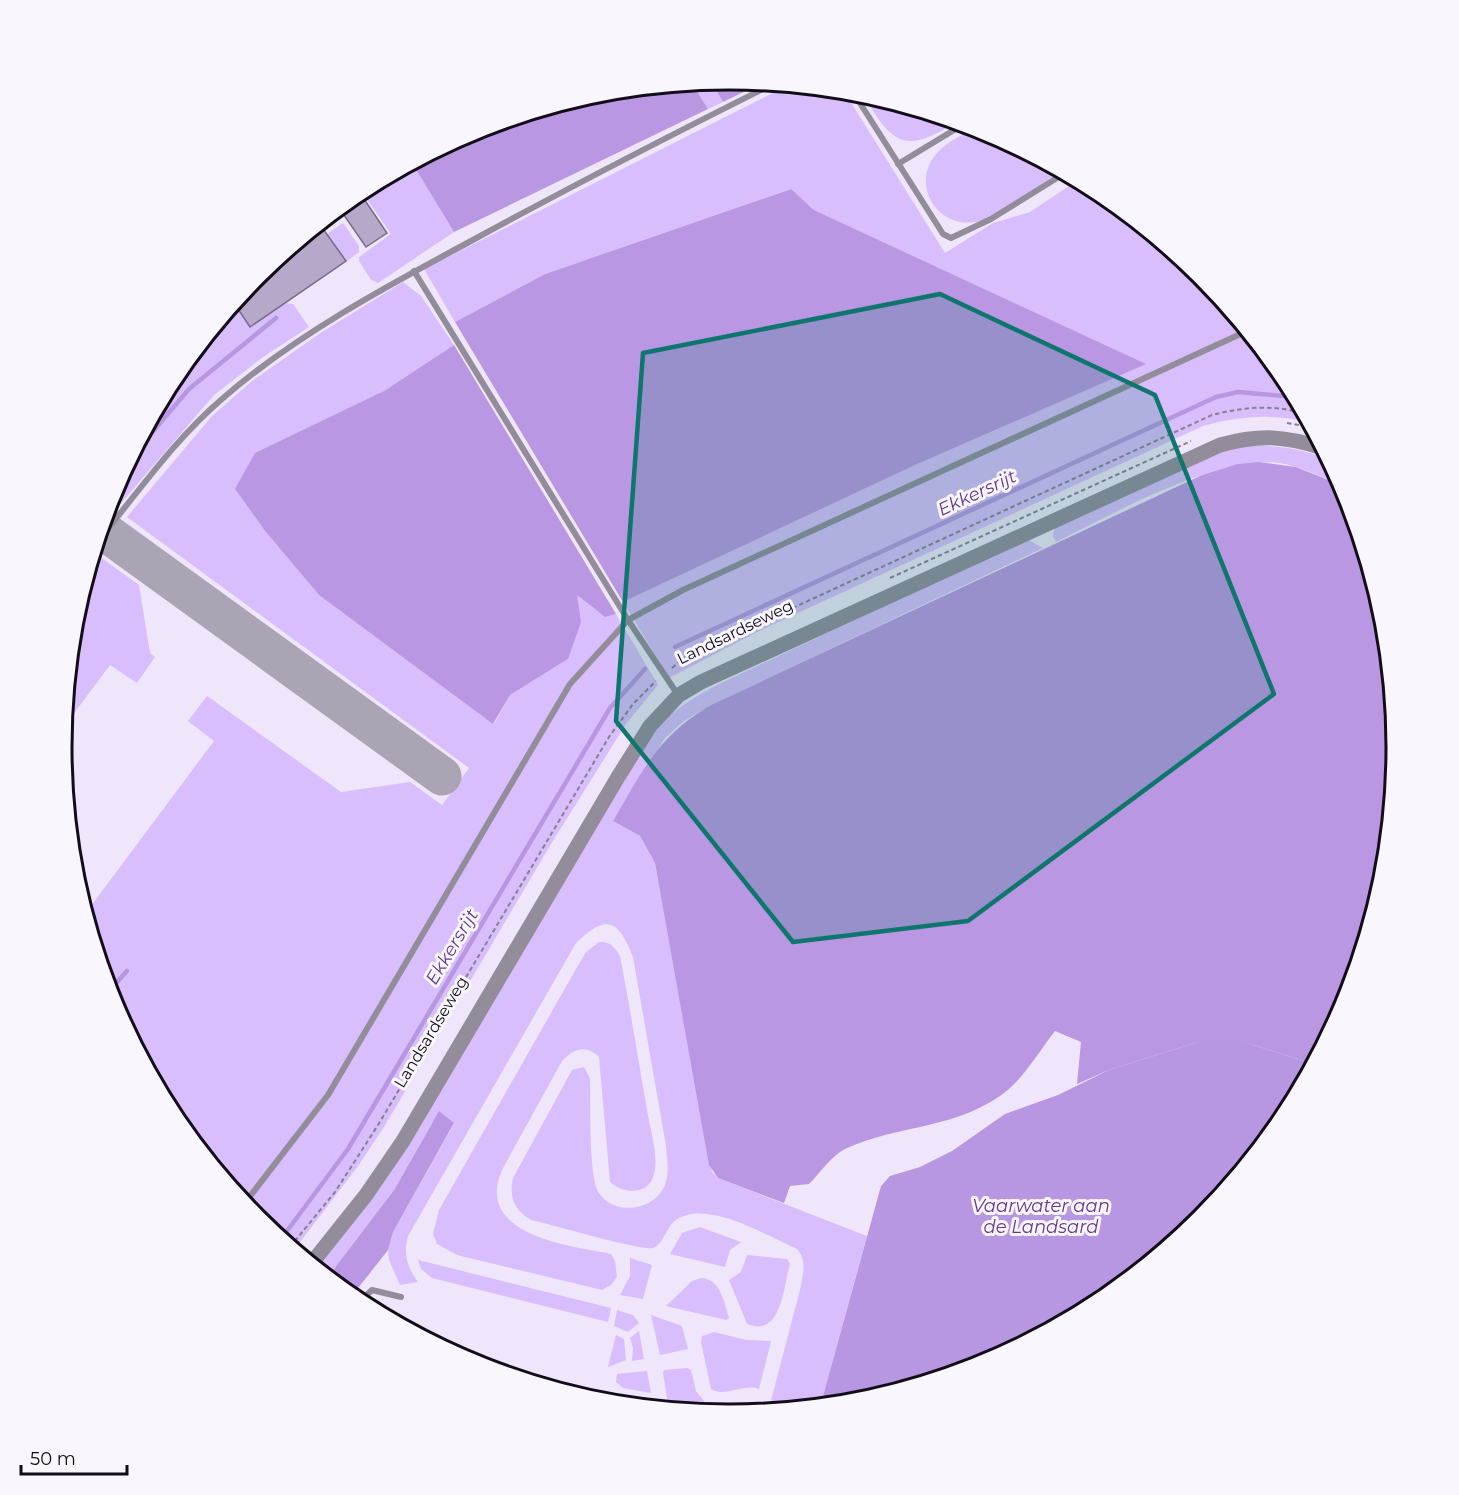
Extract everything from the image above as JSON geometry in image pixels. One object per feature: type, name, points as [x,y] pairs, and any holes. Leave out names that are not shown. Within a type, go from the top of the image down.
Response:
[{"type":"street","name":"Landsardseweg","points":[[316,1258],[366,1195],[403,1141],[618,777],[650,726],[679,695],[756,656],[1220,445],[1265,436],[1288,438],[1313,445]]},
{"type":"lane","points":[[111,525],[176,446],[221,399],[367,297],[602,170],[760,91]]},
{"type":"lane","points":[[860,103],[943,234],[951,238],[959,237],[991,219],[1057,178]]},
{"type":"lane","points":[[898,164],[954,130]]},
{"type":"lane","points":[[414,271],[628,620],[679,695]]},
{"type":"lane","points":[[250,1196],[328,1095],[570,684],[628,620],[683,590],[1240,334]]},
{"type":"lane","points":[[366,1295],[372,1290],[401,1297]]},
{"type":"path","points":[[295,1241],[335,1192],[378,1125],[609,737],[633,704],[663,674],[684,658],[1212,415],[1254,407],[1294,411]]},
{"type":"path","points":[[1284,423],[1303,426]]},
{"type":"path","points":[[886,580],[1197,438]]},
{"type":"highlighted area","points":[[940,294],[1155,395],[1274,694],[968,921],[793,942],[616,721],[643,353]]},
{"type":"shaded area","points":[[716,90],[723,102],[708,109],[697,91]]},
{"type":"shaded area","points":[[716,90],[747,90],[723,102]]},
{"type":"shaded area","points":[[697,91],[708,109],[454,232],[416,170],[439,158],[518,125],[559,112],[601,103]]},
{"type":"shaded area","points":[[776,91],[850,102],[945,253],[993,223],[1030,212],[1070,185],[1130,226],[1194,283],[1251,347],[1300,421],[1256,417],[1203,426],[761,630],[669,678],[623,602],[913,466],[1145,364],[814,210],[790,189],[545,274],[455,322],[424,269]]},
{"type":"shaded area","points":[[869,105],[900,112],[948,127],[923,139],[911,141],[900,139],[891,133]]},
{"type":"shaded area","points":[[962,135],[981,140],[1054,176],[983,220],[966,223],[951,219],[939,211],[930,199],[926,185],[927,170],[935,155]]},
{"type":"shaded area","points":[[416,170],[454,232],[378,283],[371,280],[359,261],[359,257],[391,234],[367,199]]},
{"type":"shaded area","points":[[791,189],[814,210],[1146,364],[913,466],[623,602],[455,322],[545,274]]},
{"type":"shaded area","points":[[343,223],[359,246],[359,252],[346,262],[327,234]]},
{"type":"shaded area","points":[[403,282],[421,296],[454,345],[235,489],[265,531],[319,595],[494,724],[510,695],[568,659],[577,595],[605,617],[616,614],[658,685],[626,724],[551,844],[384,1127],[358,1166],[299,1244],[235,1181],[183,1113],[160,1076],[122,999],[91,906],[214,741],[188,721],[207,696],[341,792],[410,782],[442,805],[469,768],[127,517],[212,416],[252,381],[322,332]]},
{"type":"shaded area","points":[[285,303],[293,304],[309,327],[263,357],[214,395],[118,507],[160,419],[208,347],[238,310],[250,327]]},
{"type":"shaded area","points":[[454,345],[616,614],[605,617],[577,595],[581,622],[568,659],[510,695],[493,724],[319,595],[265,531],[235,489],[255,453],[384,391]]},
{"type":"shaded area","points":[[1245,446],[1266,446],[1300,450],[1319,456],[1330,480],[1304,469],[1279,463],[1254,463],[1226,468],[1165,489],[1056,542],[1053,536],[1055,526],[1224,450]]},
{"type":"shaded area","points":[[1259,462],[1296,467],[1330,481],[1352,536],[1365,577],[1374,619],[1386,704],[1386,791],[1374,876],[1365,918],[1337,999],[1307,1062],[1253,1045],[1198,1042],[1109,1070],[1077,1084],[1081,1042],[1055,1031],[1016,1083],[990,1102],[950,1119],[865,1141],[845,1149],[830,1160],[809,1184],[790,1186],[784,1203],[718,1178],[709,1165],[655,863],[640,836],[613,821],[653,756],[678,729],[711,705],[1202,475],[1238,464]]},
{"type":"shaded area","points":[[1027,539],[1043,548],[711,705],[684,721],[665,738],[613,821],[640,836],[655,863],[712,1172],[718,1178],[867,1236],[823,1398],[773,1404],[770,1404],[801,1286],[803,1262],[797,1249],[736,1221],[703,1214],[689,1215],[676,1220],[656,1246],[645,1248],[531,1220],[520,1212],[514,1203],[513,1178],[572,1070],[584,1067],[590,1078],[593,1171],[599,1193],[614,1205],[633,1208],[643,1206],[659,1195],[666,1182],[668,1166],[666,1146],[633,957],[622,935],[610,925],[595,928],[576,943],[408,1236],[407,1260],[418,1282],[400,1285],[389,1260],[388,1250],[393,1232],[454,1124],[433,1121],[394,1190],[332,1271],[321,1262],[652,732],[667,717],[719,684]]},
{"type":"shaded area","points":[[100,557],[139,585],[150,653],[155,657],[137,683],[110,665],[73,715],[85,619]]},
{"type":"shaded area","points":[[599,942],[612,945],[620,956],[655,1151],[654,1174],[647,1186],[635,1191],[622,1189],[610,1182],[599,1057],[584,1049],[571,1053],[562,1061],[502,1170],[497,1192],[501,1209],[513,1223],[530,1233],[572,1247],[611,1254],[615,1261],[617,1277],[611,1285],[602,1290],[457,1255],[437,1244],[433,1234],[439,1210],[576,969],[586,952]]},
{"type":"shaded area","points":[[439,1111],[454,1123],[393,1232],[388,1250],[357,1289],[332,1271],[394,1190]]},
{"type":"shaded area","points":[[700,1227],[741,1242],[730,1250],[725,1267],[670,1254],[682,1233]]},
{"type":"shaded area","points":[[747,1255],[787,1259],[790,1264],[779,1308],[768,1324],[759,1326],[747,1324],[729,1280],[741,1272]]},
{"type":"shaded area","points":[[630,1258],[652,1265],[643,1299],[620,1295],[630,1276]]},
{"type":"shaded area","points":[[418,1260],[611,1308],[608,1322],[432,1278],[421,1269]]},
{"type":"shaded area","points":[[702,1278],[718,1287],[729,1318],[726,1320],[666,1306],[692,1281]]},
{"type":"shaded area","points":[[617,1310],[633,1315],[639,1323],[628,1332],[614,1326]]},
{"type":"shaded area","points":[[651,1315],[682,1326],[688,1349],[660,1355]]},
{"type":"shaded area","points":[[639,1331],[644,1359],[632,1361],[633,1348],[630,1338]]},
{"type":"shaded area","points":[[714,1332],[746,1340],[771,1341],[759,1389],[746,1388],[722,1392],[711,1389],[701,1342],[702,1336]]},
{"type":"shaded area","points":[[616,1335],[624,1339],[626,1360],[608,1367]]},
{"type":"shaded area","points":[[687,1368],[691,1370],[696,1391],[707,1404],[668,1402],[664,1370]]},
{"type":"shaded area","points":[[647,1371],[651,1393],[623,1388],[616,1382],[617,1374]]},
{"type":"water","name":"Vaarwater aan de Landsard","points":[[1215,1039],[1253,1045],[1307,1062],[1276,1113],[1251,1148],[1224,1181],[1163,1242],[1095,1294],[1058,1317],[981,1355],[900,1383],[823,1398],[881,1186],[890,1176],[920,1167],[952,1151],[1005,1114],[1058,1095],[1109,1070],[1198,1042]]},
{"type":"building","points":[[365,200],[387,233],[366,247],[344,215]]},
{"type":"building","points":[[324,230],[346,261],[250,327],[239,310],[296,253]]},
{"type":"waterway","name":"Ekkersrijt","points":[[154,430],[189,389],[276,318]]},
{"type":"waterway","name":"Ekkersrijt","points":[[675,647],[1216,397],[1238,392],[1285,396]]},
{"type":"waterway","name":"Ekkersrijt","points":[[286,1232],[348,1149],[610,708],[645,669]]},
{"type":"waterway","points":[[116,983],[127,971]]},
{"type":"taxiway","points":[[108,534],[442,776]]}]
